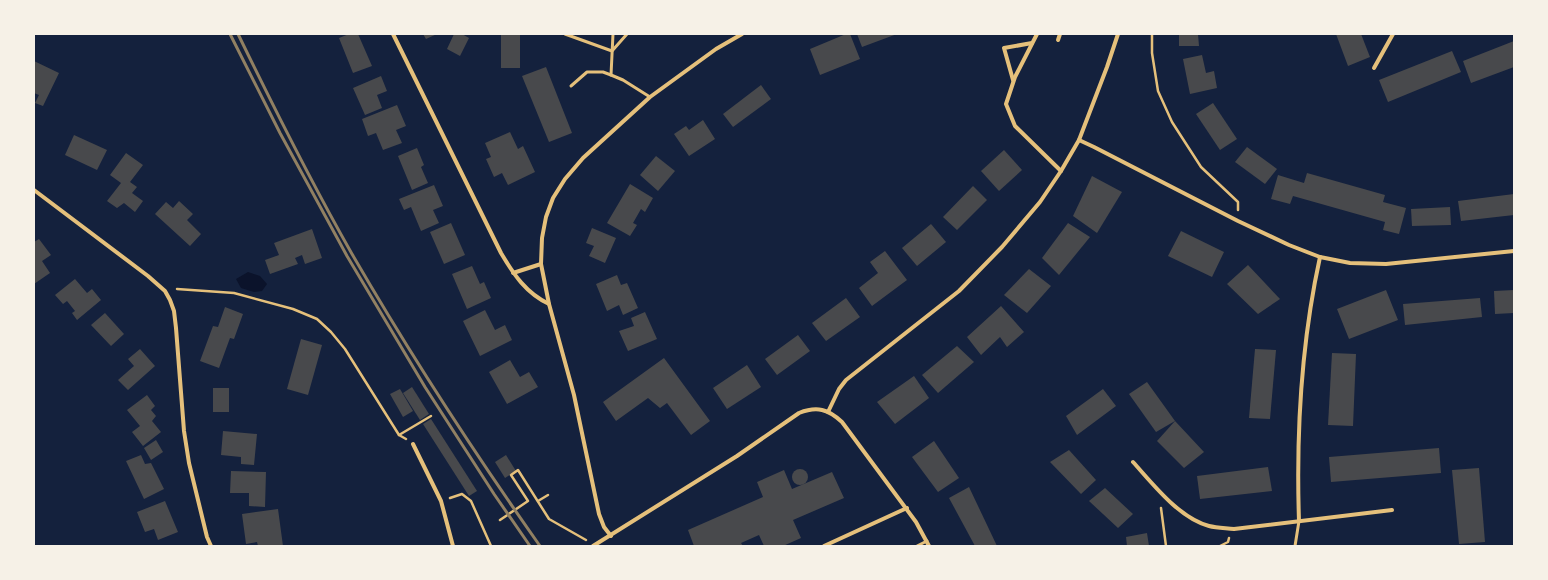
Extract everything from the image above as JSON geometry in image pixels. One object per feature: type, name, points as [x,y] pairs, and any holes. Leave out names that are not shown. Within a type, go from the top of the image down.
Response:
[{"type":"street","points":[[393,34],[501,254],[525,288],[539,300],[549,304]]},
{"type":"street","points":[[611,536],[604,527],[599,514],[574,395],[549,304],[541,264],[542,238],[546,217],[553,198],[565,179],[583,158],[650,97],[716,49],[742,34]]},
{"type":"street","points":[[1037,34],[1014,81],[1006,104],[1015,126],[1061,171]]},
{"type":"street","points":[[1058,40],[1060,34]]},
{"type":"street","points":[[828,412],[839,389],[846,380],[959,291],[1002,247],[1040,202],[1061,171],[1079,140],[1118,34]]},
{"type":"street","points":[[1374,68],[1392,34]]},
{"type":"street","points":[[1014,81],[1004,48],[1032,43]]},
{"type":"street","points":[[1079,140],[1238,221],[1289,245],[1320,257],[1350,263],[1386,264],[1514,251]]},
{"type":"street","points":[[34,190],[148,276],[164,291],[170,300],[174,311],[176,328],[184,431],[189,463],[211,546]]},
{"type":"street","points":[[1299,521],[1297,471],[1301,378],[1306,338],[1320,257]]},
{"type":"street","points":[[513,273],[541,264]]},
{"type":"street","points":[[594,546],[737,456],[799,413],[809,409],[818,408],[836,416],[842,422],[907,508],[928,544]]},
{"type":"street","points":[[413,444],[441,501],[453,546]]},
{"type":"street","points":[[1132,462],[1168,500],[1189,517],[1209,526],[1234,529],[1392,510]]},
{"type":"street","points":[[824,546],[907,508]]},
{"type":"lane","points":[[565,34],[612,51]]},
{"type":"lane","points":[[611,75],[613,34]]},
{"type":"lane","points":[[612,51],[627,34]]},
{"type":"lane","points":[[571,86],[588,72],[603,72],[623,80],[650,97]]},
{"type":"lane","points":[[1295,546],[1299,521]]},
{"type":"lane","points":[[917,546],[928,544]]},
{"type":"path","points":[[1152,34],[1152,53],[1158,91],[1172,122],[1201,167],[1238,202],[1238,221]]},
{"type":"path","points":[[164,291],[193,289],[234,293],[293,309],[317,319],[331,332],[345,349],[399,435],[413,444]]},
{"type":"path","points":[[399,435],[431,416]]},
{"type":"path","points":[[500,520],[528,501],[511,475],[518,470],[548,519],[594,546]]},
{"type":"path","points":[[441,501],[462,494],[471,501],[491,546]]},
{"type":"path","points":[[538,502],[548,495]]},
{"type":"path","points":[[1166,546],[1161,508],[1168,500]]},
{"type":"water","points":[[248,272],[260,276],[267,284],[262,291],[254,292],[241,288],[236,279]]},
{"type":"building","points":[[349,34],[358,34],[372,66],[353,73],[339,38]]},
{"type":"building","points":[[423,34],[437,34],[426,39]]},
{"type":"building","points":[[454,34],[462,34],[469,38],[460,56],[447,49]]},
{"type":"building","points":[[846,34],[850,34],[860,59],[820,75],[810,49]]},
{"type":"building","points":[[857,34],[897,34],[862,47]]},
{"type":"building","points":[[1179,34],[1198,34],[1199,46],[1179,46]]},
{"type":"building","points":[[1336,34],[1361,34],[1370,57],[1348,66]]},
{"type":"building","points":[[501,35],[520,35],[520,68],[501,68]]},
{"type":"building","points":[[1514,41],[1514,67],[1471,83],[1463,61]]},
{"type":"building","points":[[1452,51],[1461,72],[1388,102],[1379,80]]},
{"type":"building","points":[[1202,55],[1206,73],[1214,71],[1217,88],[1190,94],[1183,59]]},
{"type":"building","points":[[34,61],[59,73],[43,106],[35,103],[39,95],[34,93]]},
{"type":"building","points":[[546,67],[572,133],[549,142],[522,76]]},
{"type":"building","points":[[381,76],[387,91],[377,95],[382,108],[365,115],[353,88]]},
{"type":"building","points":[[761,85],[771,99],[733,127],[723,114]]},
{"type":"building","points":[[1213,103],[1237,139],[1220,150],[1196,114]]},
{"type":"building","points":[[397,105],[406,126],[396,130],[402,143],[383,150],[376,133],[368,136],[362,119]]},
{"type":"building","points":[[703,120],[715,139],[689,156],[674,134],[686,126],[689,130]]},
{"type":"building","points":[[510,132],[518,149],[523,146],[535,172],[508,185],[502,173],[494,177],[486,159],[491,157],[485,143]]},
{"type":"building","points":[[74,135],[107,150],[97,170],[65,155]]},
{"type":"building","points":[[1247,147],[1277,169],[1265,184],[1235,162]]},
{"type":"building","points":[[417,148],[424,165],[421,167],[428,183],[412,190],[398,156]]},
{"type":"building","points":[[1004,150],[1022,170],[999,191],[981,171]]},
{"type":"building","points":[[126,153],[143,165],[130,182],[137,187],[132,193],[143,201],[135,212],[124,203],[117,208],[107,201],[121,183],[110,175]]},
{"type":"building","points":[[656,156],[675,171],[658,191],[640,175]]},
{"type":"building","points":[[1307,173],[1385,195],[1383,202],[1406,208],[1399,234],[1383,230],[1385,222],[1293,196],[1290,204],[1271,199],[1278,175],[1304,183]]},
{"type":"building","points":[[1092,176],[1122,192],[1097,233],[1073,216]]},
{"type":"building","points":[[630,184],[653,198],[645,212],[641,209],[633,223],[637,225],[630,236],[607,223]]},
{"type":"building","points":[[434,185],[443,206],[433,210],[439,223],[421,231],[411,207],[404,210],[399,199]]},
{"type":"building","points":[[973,186],[987,200],[957,230],[943,217]]},
{"type":"building","points":[[1514,194],[1514,215],[1461,221],[1458,201]]},
{"type":"building","points":[[179,201],[193,214],[187,220],[201,234],[190,246],[155,214],[166,202],[173,208]]},
{"type":"building","points":[[1450,207],[1451,225],[1412,226],[1411,209]]},
{"type":"building","points":[[451,223],[465,255],[444,264],[430,232]]},
{"type":"building","points":[[1068,223],[1090,237],[1059,275],[1042,258]]},
{"type":"building","points":[[931,224],[946,242],[917,266],[902,248]]},
{"type":"building","points":[[592,228],[616,238],[605,263],[589,256],[594,246],[586,243]]},
{"type":"building","points":[[312,229],[322,258],[305,264],[302,255],[295,258],[298,264],[270,274],[265,260],[279,255],[274,243]]},
{"type":"building","points":[[1181,231],[1224,252],[1212,277],[1168,256]]},
{"type":"building","points":[[39,239],[51,255],[42,261],[50,273],[34,284],[34,242]]},
{"type":"building","points":[[885,251],[907,280],[872,306],[859,288],[878,273],[870,262]]},
{"type":"building","points":[[1248,265],[1280,299],[1258,314],[1227,284]]},
{"type":"building","points":[[472,266],[480,284],[484,282],[491,298],[467,309],[452,274]]},
{"type":"building","points":[[1029,269],[1051,286],[1027,313],[1004,295]]},
{"type":"building","points":[[617,275],[621,285],[627,283],[638,308],[623,315],[619,305],[607,311],[596,284]]},
{"type":"building","points":[[75,279],[87,293],[92,289],[101,300],[77,320],[72,313],[75,311],[67,301],[63,304],[55,295]]},
{"type":"building","points":[[1386,290],[1398,320],[1349,339],[1337,309]]},
{"type":"building","points":[[1514,290],[1514,313],[1495,314],[1494,291]]},
{"type":"building","points":[[846,298],[860,317],[826,341],[812,323]]},
{"type":"building","points":[[1480,298],[1482,317],[1405,325],[1403,304]]},
{"type":"building","points":[[1001,306],[1024,332],[1007,347],[1000,337],[981,355],[967,337]]},
{"type":"building","points":[[225,307],[243,314],[234,339],[230,338],[219,368],[200,361],[213,326],[218,327]]},
{"type":"building","points":[[485,310],[495,330],[505,325],[512,340],[480,356],[463,321]]},
{"type":"building","points":[[645,312],[657,339],[628,351],[619,331],[634,326],[631,318]]},
{"type":"building","points":[[105,313],[124,334],[111,346],[91,325]]},
{"type":"building","points":[[798,335],[810,351],[777,375],[765,359]]},
{"type":"building","points":[[301,339],[322,345],[308,395],[287,389]]},
{"type":"building","points":[[957,346],[974,362],[938,393],[922,375]]},
{"type":"building","points":[[140,349],[155,366],[128,390],[118,380],[134,366],[128,359]]},
{"type":"building","points":[[1255,349],[1276,350],[1270,419],[1249,418]]},
{"type":"building","points":[[1332,353],[1356,354],[1353,426],[1328,425]]},
{"type":"building","points":[[664,358],[710,421],[691,435],[667,403],[660,408],[648,398],[616,421],[603,402]]},
{"type":"building","points":[[510,360],[520,377],[529,372],[538,387],[507,404],[489,372]]},
{"type":"building","points":[[747,365],[761,387],[727,409],[713,388]]},
{"type":"building","points":[[914,376],[929,398],[895,424],[877,402]]},
{"type":"building","points":[[1147,382],[1175,421],[1156,432],[1129,394]]},
{"type":"building","points":[[412,387],[429,414],[420,420],[403,393]]},
{"type":"building","points":[[213,388],[229,388],[229,412],[213,412]]},
{"type":"building","points":[[400,389],[413,411],[403,417],[390,394]]},
{"type":"building","points":[[1103,389],[1116,406],[1077,435],[1066,416]]},
{"type":"building","points":[[147,395],[155,406],[151,410],[156,416],[152,421],[161,432],[143,446],[132,432],[140,426],[127,410]]},
{"type":"building","points":[[431,419],[477,491],[469,496],[423,424]]},
{"type":"building","points":[[1175,421],[1204,452],[1184,468],[1157,441]]},
{"type":"building","points":[[223,431],[257,434],[254,465],[241,464],[241,457],[221,455]]},
{"type":"building","points":[[156,440],[163,452],[151,460],[144,448]]},
{"type":"building","points":[[934,441],[959,478],[938,492],[912,457]]},
{"type":"building","points":[[1439,448],[1441,473],[1331,482],[1329,457]]},
{"type":"building","points":[[1069,450],[1096,480],[1081,494],[1050,462]]},
{"type":"building","points":[[141,455],[145,464],[151,463],[164,489],[144,499],[126,461]]},
{"type":"building","points":[[506,455],[516,471],[505,478],[495,462]]},
{"type":"building","points":[[1268,467],[1272,491],[1200,499],[1197,476]]},
{"type":"building","points":[[1479,468],[1485,542],[1459,544],[1452,470]]},
{"type":"building","points":[[800,469],[807,474],[808,477],[803,484],[800,485],[793,480],[792,477],[797,470]]},
{"type":"building","points":[[784,470],[792,489],[832,472],[844,498],[793,520],[801,538],[783,546],[764,546],[759,535],[741,543],[743,546],[694,546],[688,530],[763,497],[757,482]]},
{"type":"building","points":[[231,471],[266,472],[265,507],[249,506],[249,493],[230,493]]},
{"type":"building","points":[[969,487],[997,546],[975,546],[949,498]]},
{"type":"building","points":[[1105,488],[1133,514],[1118,528],[1089,501]]},
{"type":"building","points":[[165,501],[178,532],[158,540],[154,529],[145,532],[137,512]]},
{"type":"building","points":[[278,509],[283,546],[258,546],[257,542],[246,544],[242,514]]},
{"type":"building","points":[[1147,533],[1149,546],[1127,546],[1126,537]]},
{"type":"railway","points":[[230,34],[280,133],[347,256],[425,387],[494,494],[530,546]]},
{"type":"railway","points":[[238,34],[307,172],[352,254],[396,328],[443,402],[540,546]]}]
